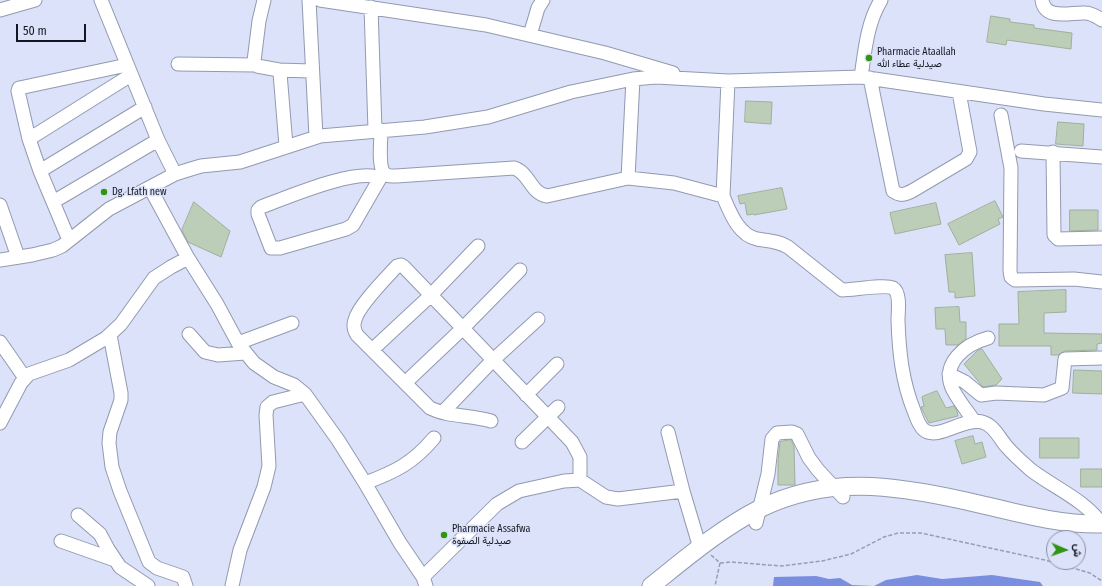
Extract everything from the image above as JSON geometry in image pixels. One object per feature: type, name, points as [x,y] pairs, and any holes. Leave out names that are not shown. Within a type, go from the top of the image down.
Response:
[{"type":"main road","points":[[667,586],[710,555],[735,523],[757,516],[790,497],[838,492],[869,486],[904,488],[1048,520],[1102,527]]},
{"type":"main road","points":[[651,586],[710,555]]},
{"type":"street","points":[[0,10],[35,0]]},
{"type":"street","points":[[101,0],[158,140],[175,174]]},
{"type":"street","points":[[255,65],[254,55],[264,0]]},
{"type":"street","points":[[309,0],[311,71],[316,137]]},
{"type":"street","points":[[320,0],[486,25],[605,52],[692,79]]},
{"type":"street","points":[[530,35],[538,8],[543,0]]},
{"type":"street","points":[[881,0],[869,30],[865,77],[893,191],[898,195],[903,195],[912,191],[966,159],[970,152],[959,92]]},
{"type":"street","points":[[1042,0],[1043,5],[1055,14],[1085,12],[1102,20]]},
{"type":"street","points":[[371,7],[382,175],[353,225],[346,229],[280,248],[271,248],[258,214],[260,207],[334,181],[373,175],[382,175],[386,175],[396,176],[514,168],[522,172],[536,192],[547,196],[628,178],[674,184],[723,196]]},
{"type":"street","points":[[178,64],[255,65],[279,70],[311,71]]},
{"type":"street","points":[[29,139],[129,70]]},
{"type":"street","points":[[69,240],[40,171],[29,139],[18,95],[19,88],[129,70]]},
{"type":"street","points":[[279,70],[286,146]]},
{"type":"street","points":[[0,260],[53,250],[69,240],[110,209],[175,174],[201,166],[240,162],[316,137],[343,132],[432,126],[488,117],[571,92],[633,79],[656,77],[728,80],[865,77],[1044,104],[1102,110]]},
{"type":"street","points":[[628,178],[633,79]]},
{"type":"street","points":[[728,80],[723,196],[730,213],[744,232],[749,237],[778,242],[788,246],[842,290],[888,286],[896,290],[902,374],[909,400],[918,421],[924,430],[930,432],[943,431],[961,424],[974,422],[988,424],[1006,446],[1031,470],[1067,493],[1092,513],[1102,527]]},
{"type":"street","points":[[40,171],[145,107]]},
{"type":"street","points":[[1001,115],[1011,168],[1011,277],[1015,280],[1074,279],[1102,282]]},
{"type":"street","points":[[54,202],[158,140]]},
{"type":"street","points":[[1021,151],[1052,152],[1102,157]]},
{"type":"street","points":[[1052,152],[1054,235],[1058,239],[1102,238]]},
{"type":"street","points":[[150,188],[188,258],[217,304],[241,348],[254,363],[294,385],[305,394],[338,440],[425,582],[497,504],[519,491],[580,480],[606,497],[618,499],[683,491]]},
{"type":"street","points":[[0,205],[18,257]]},
{"type":"street","points":[[372,350],[430,296],[478,246]]},
{"type":"street","points":[[0,423],[24,378],[34,372],[69,360],[110,335],[121,324],[154,278],[171,266],[188,258]]},
{"type":"street","points":[[491,421],[476,416],[443,412],[430,408],[357,335],[354,329],[355,320],[359,310],[397,266],[401,265],[404,267],[492,361],[572,442],[580,457],[580,480]]},
{"type":"street","points":[[405,383],[462,329],[520,270]]},
{"type":"street","points":[[443,412],[492,361],[538,319]]},
{"type":"street","points":[[189,334],[205,352],[218,355],[241,348],[292,323]]},
{"type":"street","points":[[110,335],[118,370],[121,393],[121,400],[110,432],[112,467],[134,527],[149,562],[158,568],[183,577],[186,586]]},
{"type":"street","points":[[974,422],[952,389],[949,374],[955,359],[960,352],[973,343],[988,338]]},
{"type":"street","points":[[0,342],[24,378]]},
{"type":"street","points":[[949,374],[964,382],[981,396],[996,393],[1044,395],[1062,388],[1064,359],[1102,358]]},
{"type":"street","points":[[526,395],[557,364]]},
{"type":"street","points":[[232,586],[240,550],[264,487],[270,466],[266,415],[267,408],[273,402],[305,394]]},
{"type":"street","points":[[522,442],[558,407]]},
{"type":"street","points":[[668,432],[683,491],[710,555]]},
{"type":"street","points":[[757,516],[768,474],[772,439],[777,433],[792,432],[797,434],[809,458],[838,492]]},
{"type":"street","points":[[365,483],[403,467],[425,449],[434,438]]},
{"type":"street","points":[[78,515],[88,522],[100,534],[120,567],[148,586]]},
{"type":"street","points":[[61,541],[115,560]]},
{"type":"path","points":[[715,586],[710,555],[731,562],[782,566],[822,561],[851,554],[884,537],[898,533],[921,534],[1045,560],[1090,573],[1102,581]]},
{"type":"water","points":[[917,575],[942,579],[992,575],[1040,582],[1043,586],[874,586],[886,580]]},
{"type":"water","points":[[816,576],[829,579],[840,578],[852,585],[874,586],[773,586],[774,577]]},
{"type":"building","points":[[991,16],[1010,19],[1010,22],[1034,25],[1034,28],[1072,33],[1071,49],[1007,40],[1006,45],[987,42]]},
{"type":"building","points":[[746,101],[772,102],[771,124],[745,122]]},
{"type":"building","points":[[1058,122],[1084,124],[1083,146],[1056,144]]},
{"type":"building","points":[[782,188],[787,209],[747,215],[745,203],[740,204],[738,196]]},
{"type":"building","points":[[995,201],[1003,217],[998,219],[1000,224],[959,245],[948,224]]},
{"type":"building","points":[[194,202],[230,231],[221,257],[188,242],[182,230]]},
{"type":"building","points":[[936,203],[941,224],[895,234],[890,213]]},
{"type":"building","points":[[1070,210],[1098,210],[1098,230],[1070,231]]},
{"type":"building","points":[[972,253],[975,296],[955,298],[955,292],[949,292],[945,255]]},
{"type":"building","points":[[1066,290],[1066,312],[1044,313],[1044,333],[1102,334],[1102,343],[1097,344],[1097,350],[1065,351],[1058,355],[1051,355],[1051,346],[999,346],[999,324],[1019,324],[1018,292]]},
{"type":"building","points":[[959,307],[960,322],[966,322],[966,339],[958,345],[946,345],[945,329],[936,329],[935,308]]},
{"type":"building","points":[[982,349],[1002,379],[996,385],[983,387],[964,364],[977,351]]},
{"type":"building","points":[[1074,370],[1102,371],[1102,394],[1073,393]]},
{"type":"building","points":[[937,391],[946,408],[954,406],[958,416],[929,423],[921,407],[924,406],[922,397]]},
{"type":"building","points":[[973,436],[975,444],[982,442],[986,457],[962,464],[955,441]]},
{"type":"building","points":[[1040,438],[1079,438],[1079,458],[1040,458]]},
{"type":"building","points":[[791,440],[794,446],[795,485],[778,485],[780,442]]},
{"type":"building","points":[[1081,469],[1102,469],[1102,487],[1081,487]]},
{"type":"place","name":"Pharmacie Ataallah صيدلية عطاء الله","points":[[869,58]]},
{"type":"place","name":"Dg. Lfath new","points":[[104,192]]},
{"type":"place","name":"Pharmacie Assafwa صيدلية الصفوة","points":[[444,535]]}]
